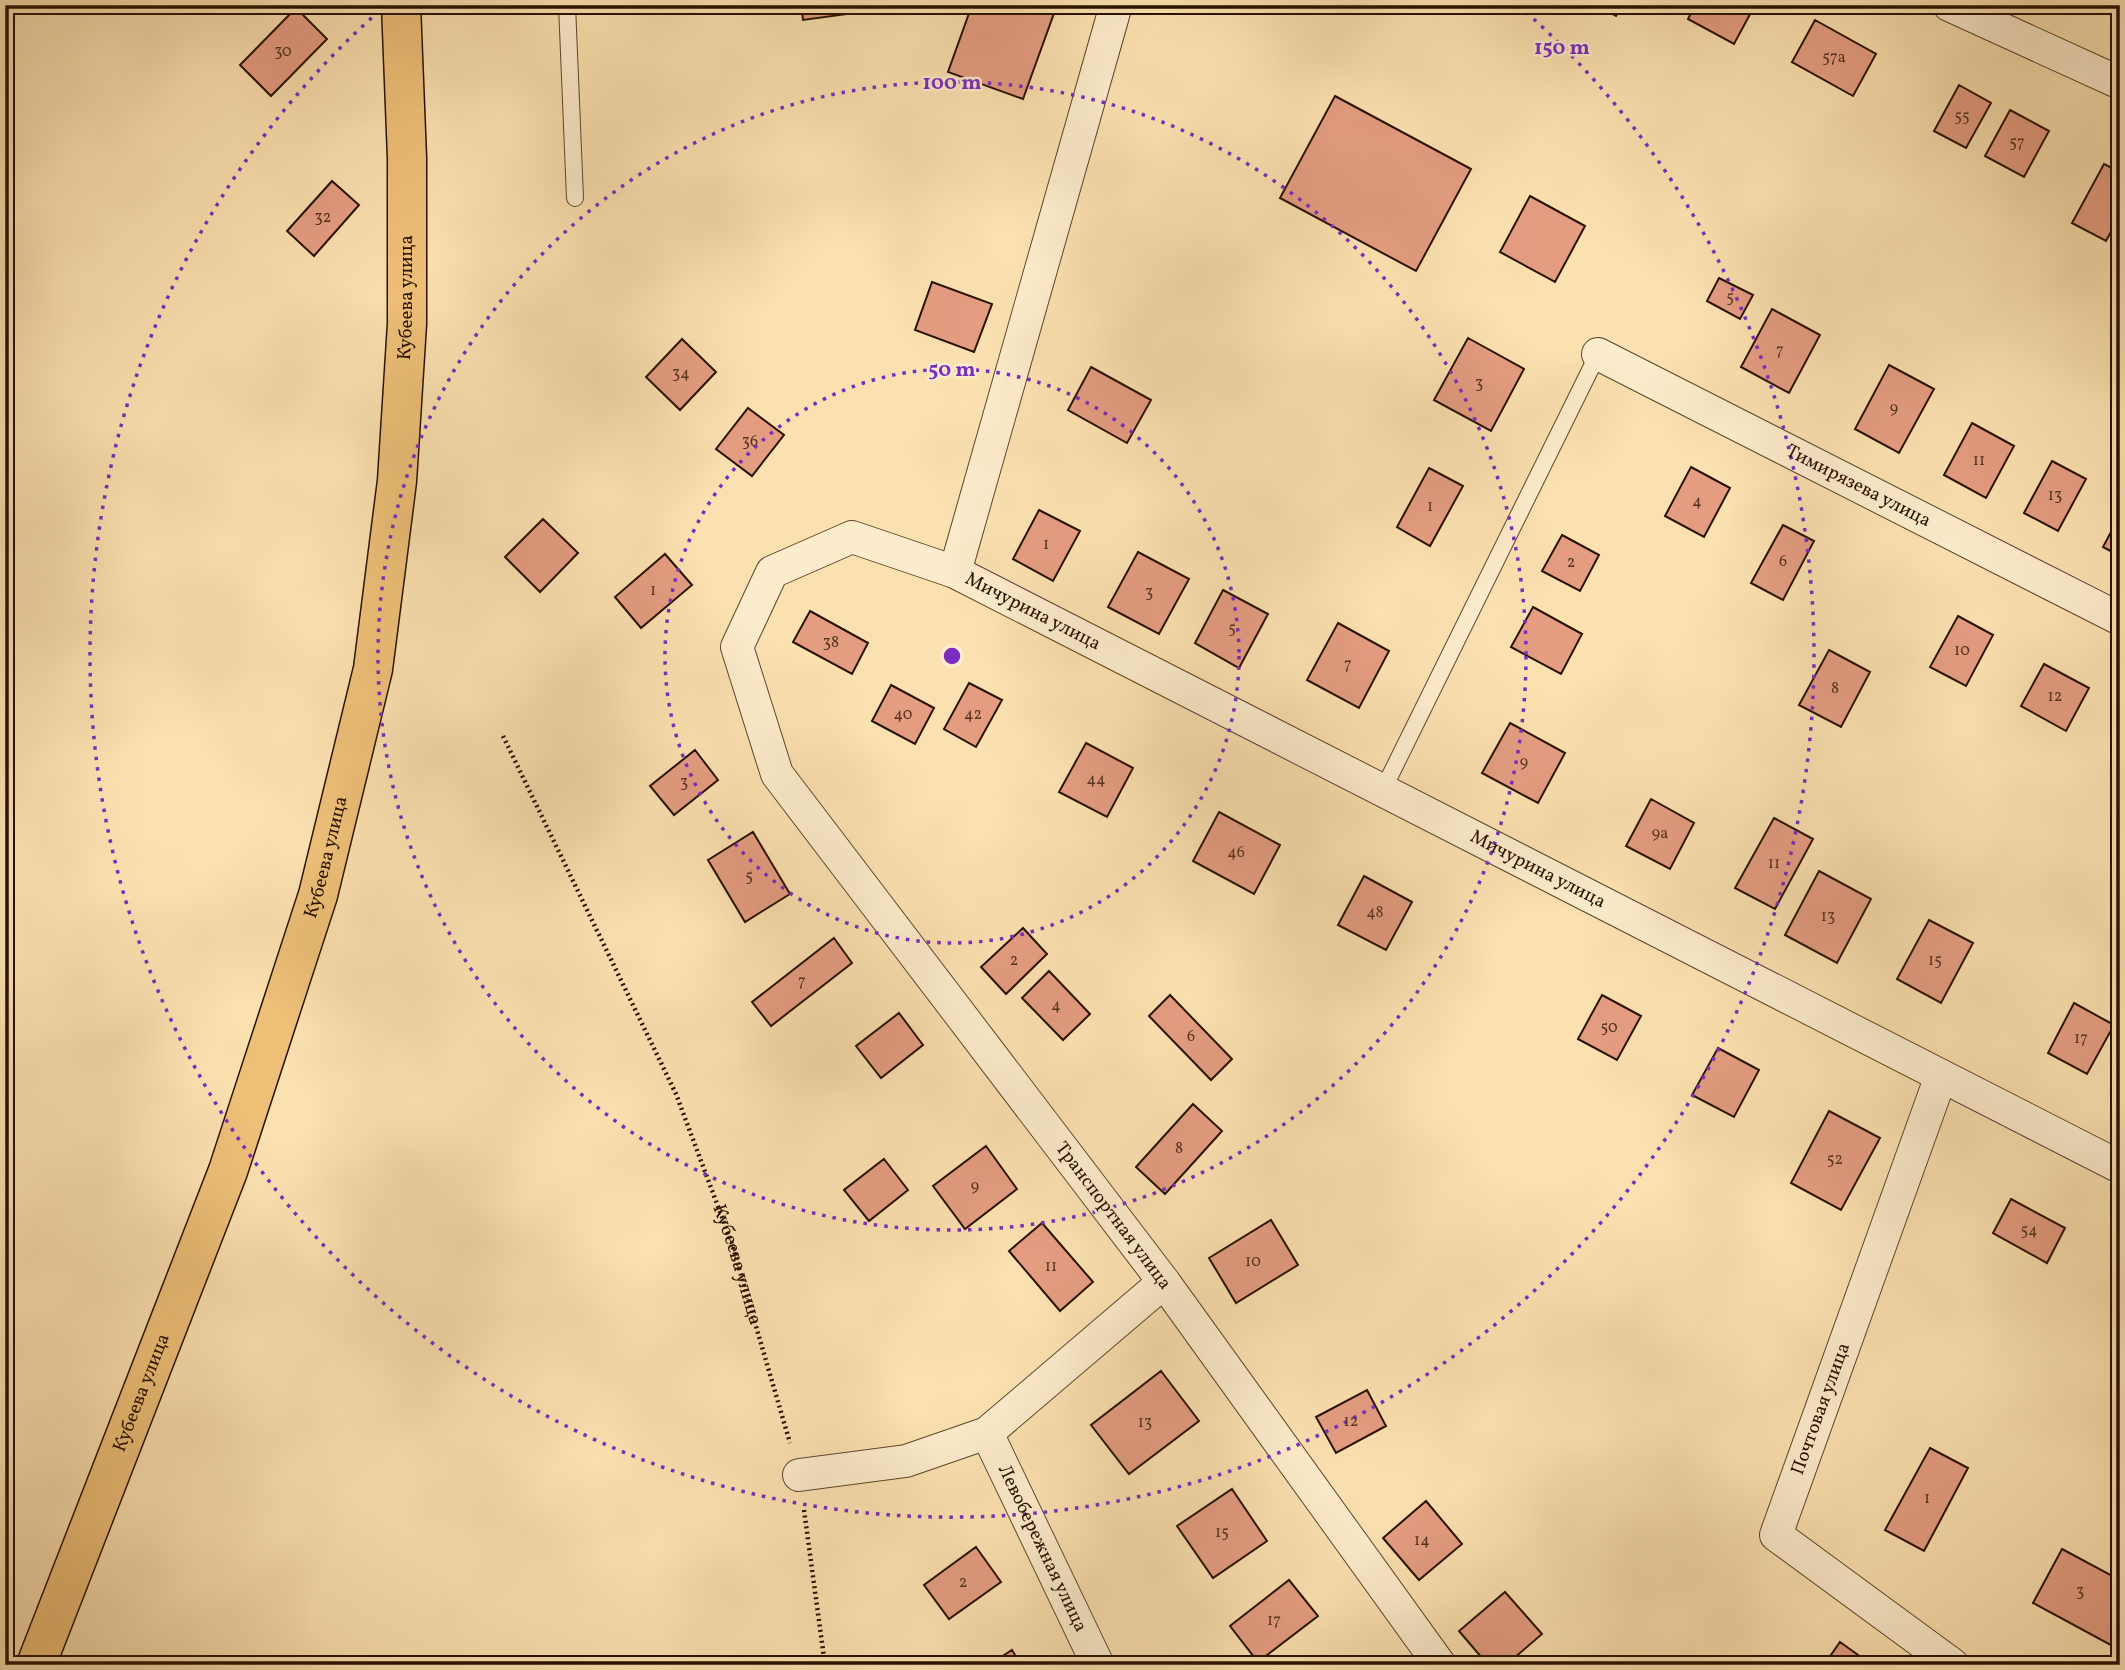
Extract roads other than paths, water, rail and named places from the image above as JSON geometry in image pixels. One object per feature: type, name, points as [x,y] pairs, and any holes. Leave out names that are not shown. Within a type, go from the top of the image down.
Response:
[{"type":"highway","name":"Кубеева улица","points":[[36,1665],[228,1171],[318,895],[373,669],[397,481],[407,324],[407,158],[401,5]]},
{"type":"street","points":[[955,572],[1116,5]]},
{"type":"street","points":[[1949,5],[2120,83]]},
{"type":"street","name":"Тимирязева улица","points":[[1598,354],[2120,619]]},
{"type":"street","name":"Мичурина улица","points":[[777,774],[737,647],[772,572],[852,537],[955,572],[2120,1167]]},
{"type":"street","name":"Транспортная улица","points":[[777,774],[1164,1282],[1440,1665]]},
{"type":"street","name":"Почтовая улица","points":[[1941,1076],[1776,1535],[1952,1665]]},
{"type":"street","points":[[799,1475],[906,1461],[987,1433],[1164,1282]]},
{"type":"street","name":"Левобережная улица","points":[[987,1433],[1098,1665]]},
{"type":"lane","points":[[567,5],[575,198]]},
{"type":"lane","points":[[1383,790],[1598,354]]}]
